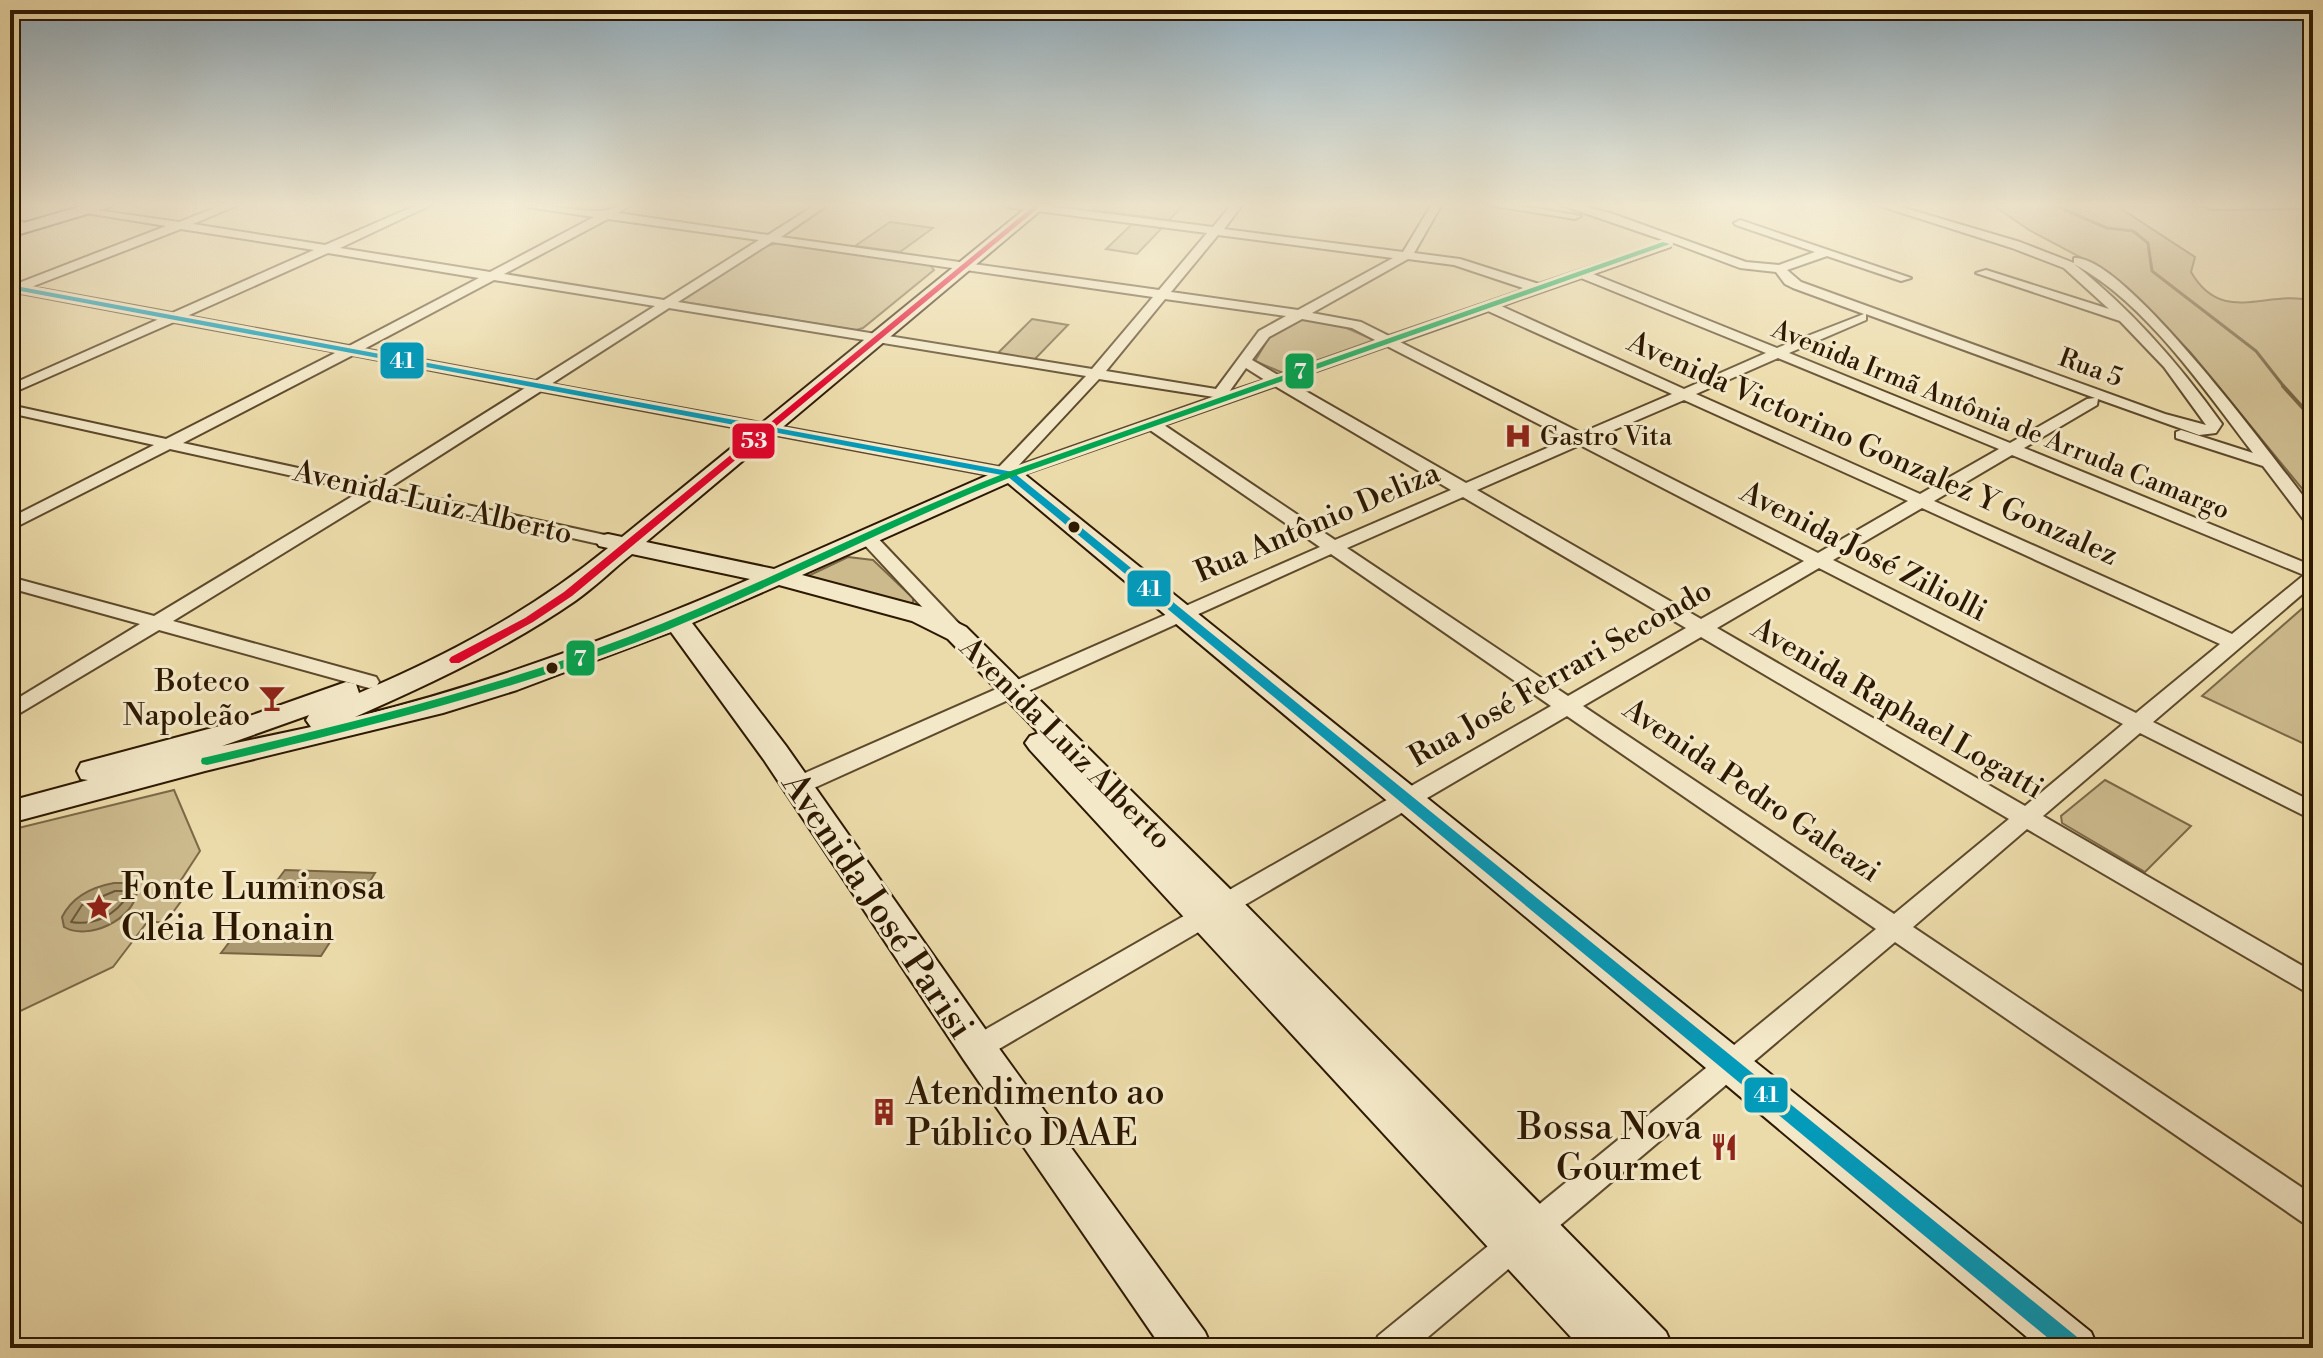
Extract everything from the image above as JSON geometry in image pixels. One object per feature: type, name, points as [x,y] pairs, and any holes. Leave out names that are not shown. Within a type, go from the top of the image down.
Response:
[{"type":"main road","points":[[207,761],[298,730],[470,653],[542,612],[619,543],[954,267]]},
{"type":"main road","points":[[10,812],[395,716],[505,685],[766,589],[866,536],[1011,468],[1182,613],[2075,1348]]},
{"type":"main road","points":[[10,794],[236,732],[369,682],[458,640],[528,601],[619,543]]},
{"type":"main road","name":"Avenida Luiz Alberto","points":[[619,543],[766,589],[872,607],[903,619],[933,637],[1004,692]]},
{"type":"main road","name":"Avenida Luiz Alberto","points":[[766,589],[902,609],[957,633],[1004,692],[1214,909],[1524,1238],[1612,1348]]},
{"type":"main road","name":"Avenida José Parisi","points":[[685,618],[977,1048],[1189,1348]]},
{"type":"main road","name":"Avenida Luiz Alberto","points":[[1524,1238],[1650,1348]]},
{"type":"street","points":[[12,289],[69,267]]},
{"type":"street","points":[[10,390],[285,267]]},
{"type":"street","points":[[438,267],[1223,396]]},
{"type":"street","points":[[10,525],[506,267]]},
{"type":"street","points":[[10,712],[376,489],[723,267]]},
{"type":"street","name":"Avenida José Ziliolli","points":[[966,267],[1298,314],[1356,325],[2313,812]]},
{"type":"street","points":[[1011,468],[1186,267]]},
{"type":"street","points":[[1223,396],[1264,334],[1384,267]]},
{"type":"street","points":[[1473,267],[1537,288]]},
{"type":"street","points":[[12,289],[354,349],[759,428],[1011,468],[1063,457],[1223,396],[1601,267]]},
{"type":"street","points":[[1728,267],[2216,448],[2269,463]]},
{"type":"street","name":"Rua 5","points":[[1761,267],[1779,270],[1797,285],[2160,417],[2199,430],[2211,430],[2214,424],[2169,364],[2082,275],[2068,267]]},
{"type":"street","points":[[1759,279],[1786,267]]},
{"type":"street","points":[[1873,267],[1905,278]]},
{"type":"street","points":[[2092,267],[2104,275],[2184,354],[2313,520]]},
{"type":"street","points":[[1982,273],[2123,318]]},
{"type":"street","name":"Avenida Irmã Antônia de Arruda Camargo","points":[[1583,274],[2313,574]]},
{"type":"street","points":[[2081,305],[2105,304],[2105,300]]},
{"type":"street","name":"Avenida Victorino Gonzalez Y Gonzalez","points":[[1489,306],[2233,642]]},
{"type":"street","name":"Rua Antônio Deliza","points":[[797,786],[1182,613],[1861,317]]},
{"type":"street","name":"Avenida Raphael Logatti","points":[[1245,362],[2313,985]]},
{"type":"street","name":"Rua José Ferrari Secondo","points":[[977,1048],[2092,402]]},
{"type":"street","name":"Avenida Luiz Alberto","points":[[10,409],[619,543]]},
{"type":"street","name":"Avenida Pedro Galeazi","points":[[1153,425],[2313,1212]]},
{"type":"street","points":[[866,536],[957,633]]},
{"type":"street","points":[[1390,1348],[1731,1066],[2313,574]]},
{"type":"street","points":[[10,582],[369,682]]},
{"type":"shaded area","points":[[733,267],[932,267],[934,270],[863,328],[856,330],[683,302],[683,299]]},
{"type":"shaded area","points":[[2099,267],[2192,267],[2191,272],[2204,289],[2217,298],[2232,302],[2296,298],[2313,301],[2313,502],[2190,352],[2110,273]]},
{"type":"shaded area","points":[[1032,319],[1068,325],[1034,360],[998,353]]},
{"type":"shaded area","points":[[1300,319],[1342,326],[1374,340],[1283,373],[1255,361],[1270,336]]},
{"type":"shaded area","points":[[848,557],[873,560],[913,598],[913,602],[908,605],[811,580],[808,576]]},
{"type":"shaded area","points":[[2313,599],[2313,748],[2202,696]]},
{"type":"shaded area","points":[[2105,780],[2191,826],[2145,872],[2062,823],[2061,816]]},
{"type":"shaded area","points":[[174,790],[200,851],[172,894],[182,900],[165,923],[148,921],[113,967],[10,1016],[10,830]]},
{"type":"water","points":[[285,870],[375,873],[365,889],[273,886]]},
{"type":"water","name":"Fonte Luminosa Cléia Honain","points":[[126,883],[137,892],[134,902],[118,919],[85,931],[64,927],[62,917],[77,899],[91,890]]},
{"type":"water","points":[[234,936],[332,939],[321,956],[221,953]]},
{"type":"waterway","points":[[2151,267],[2152,271],[2256,351],[2285,388]]},
{"type":"waterway","points":[[2283,386],[2313,419]]},
{"type":"transit line","name":"53","points":[[455,660],[529,620],[568,594],[963,267]]},
{"type":"transit line","name":"7","points":[[207,761],[452,699],[632,640],[1011,474],[1599,267]]},
{"type":"transit line","name":"41","points":[[10,287],[1010,474],[2075,1348]]},
{"type":"place","name":"Gastro Vita","points":[[1518,436]]},
{"type":"place","name":"Boteco Napoleão","points":[[272,698]]},
{"type":"place","name":"Fonte Luminosa Cléia Honain","points":[[99,907]]},
{"type":"place","name":"Atendimento ao Público DAAE","points":[[884,1112]]},
{"type":"place","name":"Bossa Nova Gourmet","points":[[1724,1147]]}]
